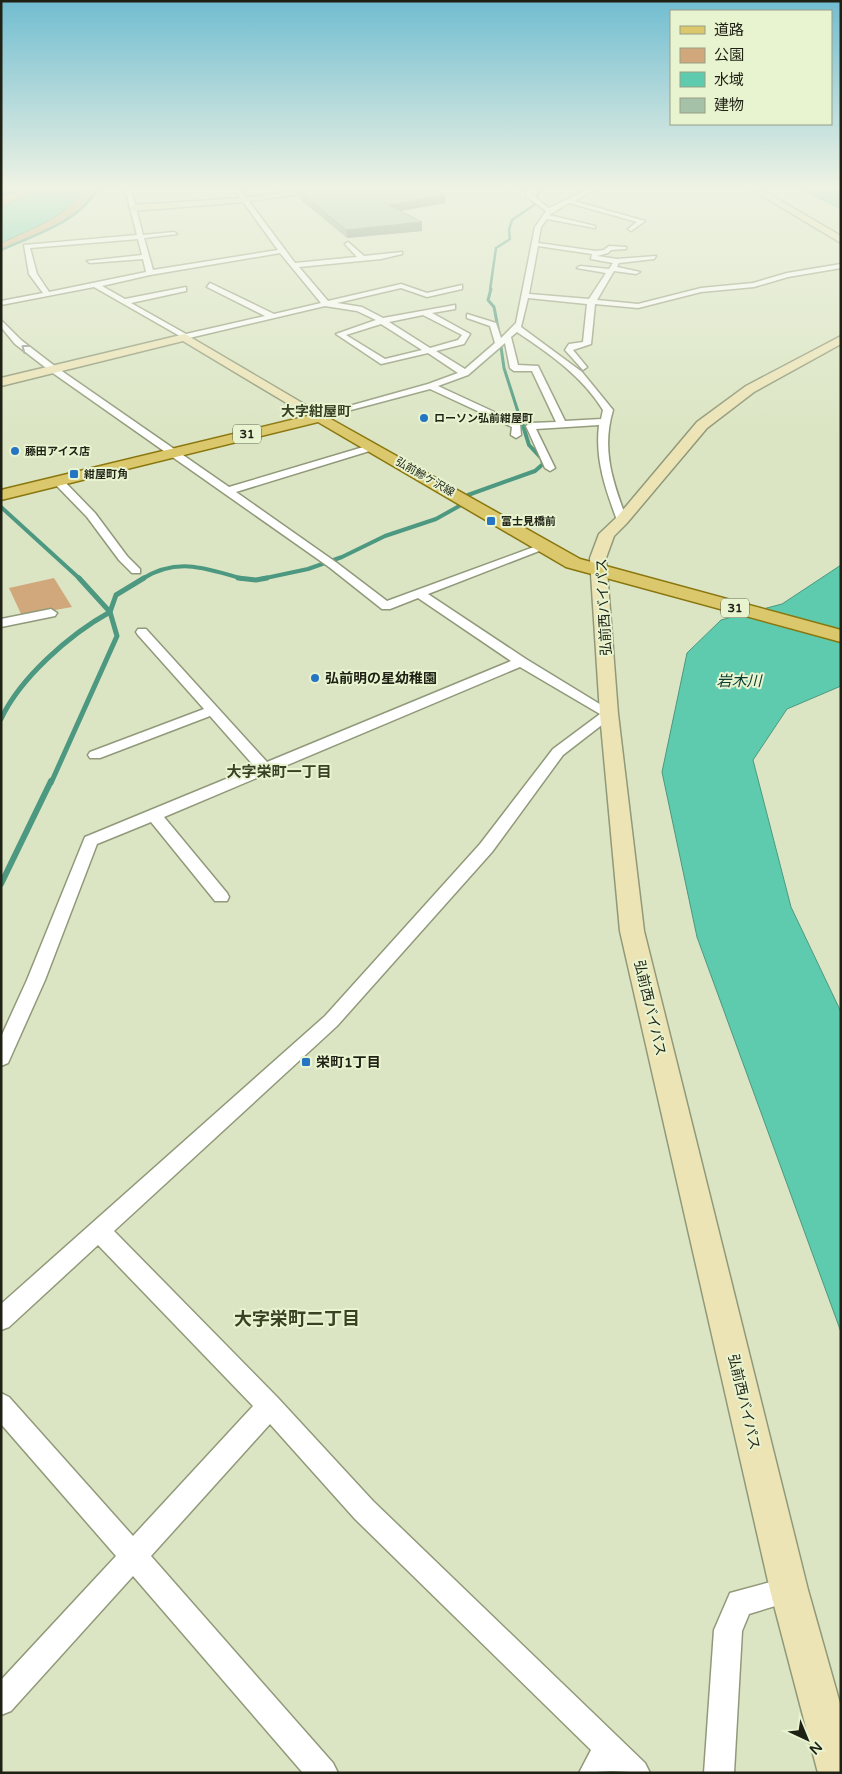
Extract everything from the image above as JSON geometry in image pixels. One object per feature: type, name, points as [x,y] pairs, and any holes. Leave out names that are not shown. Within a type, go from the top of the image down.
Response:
[{"type":"main road","name":"弘前鰺ケ沢線","points":[[320,417],[573,563],[600,574],[841,636]]},
{"type":"main road","name":"31","points":[[1,495],[320,417]]},
{"type":"street","points":[[32,271],[47,294]]},
{"type":"street","points":[[1,303],[163,271]]},
{"type":"street","points":[[298,271],[326,304],[359,309],[382,321],[465,373]]},
{"type":"street","points":[[95,285],[320,417],[431,386],[465,373],[517,328],[530,271]]},
{"type":"street","points":[[595,389],[599,384],[569,350],[572,346],[587,344],[591,303],[611,271]]},
{"type":"street","points":[[621,271],[636,272]]},
{"type":"street","points":[[526,296],[638,306],[701,290],[754,285],[787,275],[812,271]]},
{"type":"street","points":[[302,276],[311,274]]},
{"type":"street","points":[[210,285],[272,316]]},
{"type":"street","points":[[1,382],[401,286],[427,295],[460,287]]},
{"type":"street","points":[[122,302],[183,289]]},
{"type":"street","points":[[425,312],[466,334],[461,342],[431,352],[384,362],[340,334],[382,321],[425,312],[452,307]]},
{"type":"street","points":[[470,316],[493,325],[499,343]]},
{"type":"street","points":[[1,322],[18,342],[53,369],[330,563],[386,606],[546,546]]},
{"type":"street","points":[[517,328],[547,347],[595,389],[608,410],[604,422],[601,448],[605,472],[622,520]]},
{"type":"street","points":[[508,336],[514,368],[535,368],[561,423]]},
{"type":"street","name":"弘前西バイパス","points":[[839,1773],[789,1590],[632,931],[609,714],[598,558],[607,534],[622,520],[702,425],[750,389],[841,338]]},
{"type":"street","points":[[431,386],[517,426],[516,436]]},
{"type":"street","points":[[550,468],[546,455],[534,439],[530,426],[604,422]]},
{"type":"street","points":[[228,491],[373,448]]},
{"type":"street","points":[[58,481],[91,515],[123,558],[136,571]]},
{"type":"street","points":[[1,1319],[331,1021],[486,848],[558,752],[609,714],[521,662],[420,594]]},
{"type":"street","points":[[1,624],[51,613]]},
{"type":"street","points":[[142,632],[264,768]]},
{"type":"street","points":[[1,1058],[36,980],[91,842],[521,662]]},
{"type":"street","points":[[95,755],[212,710]]},
{"type":"street","points":[[155,816],[221,897]]},
{"type":"street","points":[[99,1231],[270,1406],[364,1510],[635,1773]]},
{"type":"street","points":[[1,1405],[323,1773]]},
{"type":"street","points":[[1,1701],[270,1406]]},
{"type":"street","points":[[719,1773],[728,1630],[740,1603],[789,1590]]},
{"type":"street","points":[[594,1773],[609,1748]]},
{"type":"green space","points":[[54,578],[72,607],[22,616],[9,588]]},
{"type":"water","name":"岩木川","points":[[841,565],[841,686],[787,709],[753,760],[791,907],[841,1012],[841,1332],[697,937],[662,772],[687,653],[721,620],[782,604]]},
{"type":"waterway","points":[[490,290],[493,271]]},
{"type":"waterway","points":[[491,289],[488,300],[494,307],[499,333]]},
{"type":"waterway","points":[[501,347],[504,368],[520,418]]},
{"type":"waterway","points":[[261,579],[308,569],[342,557],[385,536],[436,519],[461,505],[468,495],[535,471],[543,464],[542,459],[529,445],[520,416]]},
{"type":"waterway","points":[[1,507],[79,579]]},
{"type":"waterway","points":[[142,579],[155,572],[180,566],[204,568],[241,578]]},
{"type":"waterway","points":[[110,612],[116,595],[144,578]]},
{"type":"waterway","points":[[241,578],[256,580],[267,578]]},
{"type":"waterway","points":[[79,579],[110,612]]},
{"type":"waterway","points":[[1,719],[20,688],[48,658],[79,632],[110,612]]},
{"type":"waterway","points":[[51,783],[117,636],[110,612]]},
{"type":"waterway","points":[[1,884],[51,781]]},
{"type":"place","name":"ローソン弘前紺屋町","points":[[424,418]]},
{"type":"place","name":"藤田アイス店","points":[[15,451]]},
{"type":"place","name":"紺屋町角","points":[[74,474]]},
{"type":"place","name":"富士見橋前","points":[[491,521]]},
{"type":"place","name":"弘前明の星幼稚園","points":[[315,678]]},
{"type":"place","name":"栄町1丁目","points":[[306,1062]]},
{"type":"district","name":"大字紺屋町","points":[[316,411]]},
{"type":"district","name":"大字栄町一丁目","points":[[279,772]]},
{"type":"district","name":"大字栄町二丁目","points":[[297,1319]]}]
